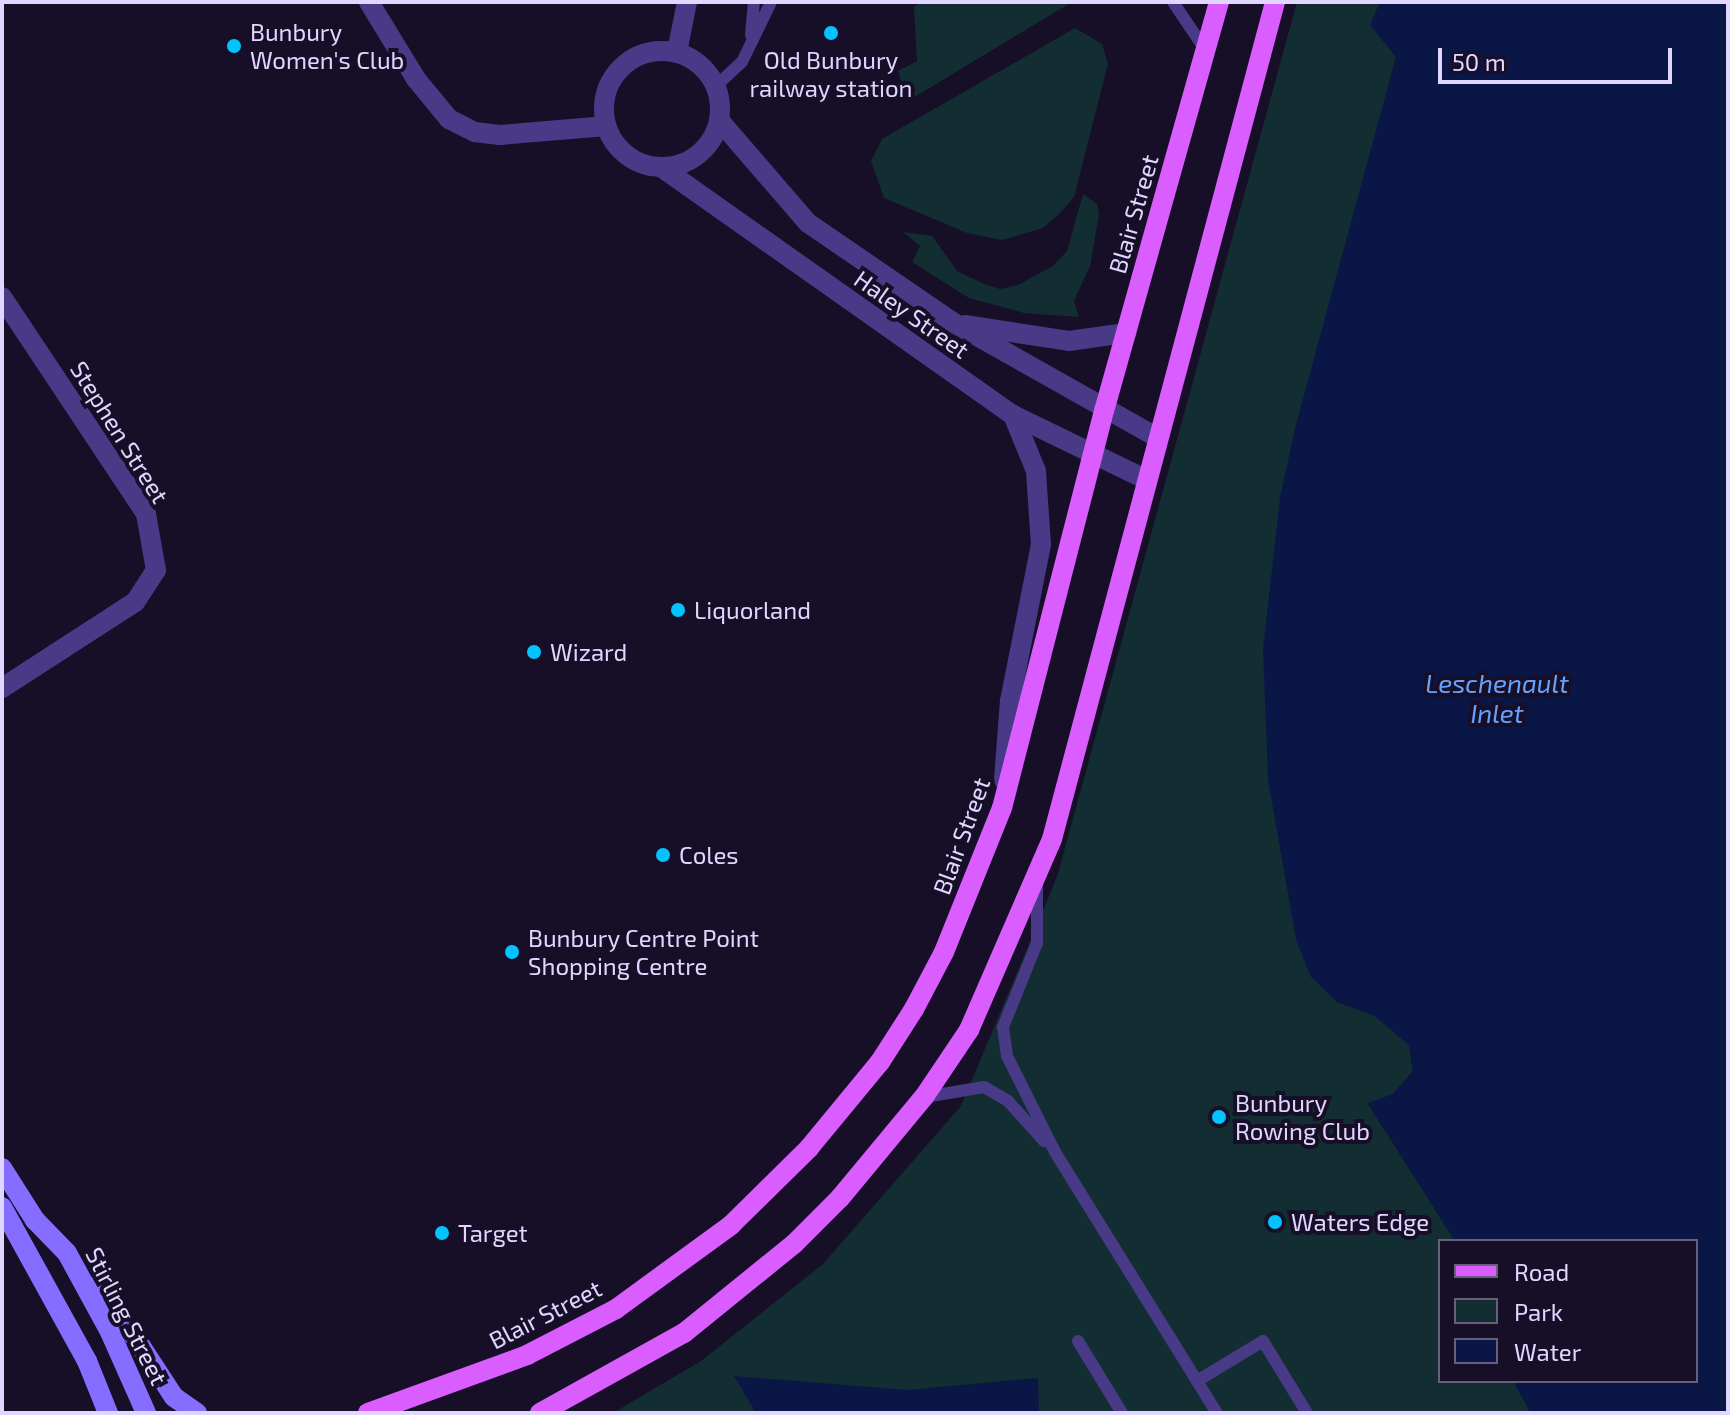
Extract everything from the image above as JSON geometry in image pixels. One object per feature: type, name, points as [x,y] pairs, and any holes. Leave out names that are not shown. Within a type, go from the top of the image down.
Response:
[{"type":"main road","name":"Blair Street","points":[[368,1413],[455,1386],[540,1349],[616,1309],[731,1225],[809,1148],[880,1062],[944,952],[1002,808],[1104,411],[1219,2]]},
{"type":"main road","points":[[540,1413],[684,1333],[794,1244],[840,1198],[924,1097],[969,1030],[1037,882],[1275,2]]},
{"type":"main road","name":"Stirling Street","points":[[2,1168],[35,1220],[67,1253],[146,1413]]},
{"type":"main road","points":[[2,1207],[102,1408]]},
{"type":"main road","points":[[67,1253],[127,1325],[174,1397],[197,1413]]},
{"type":"street","points":[[369,2],[416,79],[449,119],[475,132],[500,135],[607,126]]},
{"type":"street","points":[[677,52],[687,2]]},
{"type":"street","points":[[677,52],[706,71],[716,86],[719,120],[714,136],[692,159],[661,167],[627,155],[607,126],[604,105],[620,68],[647,53],[677,52]]},
{"type":"street","name":"Haley Street","points":[[719,120],[808,223],[954,323],[1104,411],[1158,438]]},
{"type":"street","name":"Haley Street","points":[[661,167],[1013,415],[1147,480]]},
{"type":"street","name":"Stephen Street","points":[[2,297],[146,514],[156,570],[135,602],[2,688]]},
{"type":"street","points":[[954,323],[1069,341],[1126,333]]},
{"type":"street","points":[[1002,808],[1010,701],[1041,545],[1036,471],[1013,415]]},
{"type":"lane","points":[[751,35],[754,2]]},
{"type":"lane","points":[[716,86],[742,62],[751,35],[771,2]]},
{"type":"lane","points":[[1173,2],[1206,51]]},
{"type":"lane","points":[[1037,882],[1037,943],[1003,1027],[1007,1056],[1055,1152],[1217,1413]]},
{"type":"lane","points":[[924,1097],[984,1087],[1008,1101],[1055,1152]]},
{"type":"lane","points":[[1078,1341],[1122,1413]]},
{"type":"lane","points":[[1197,1381],[1263,1341],[1307,1413]]},
{"type":"green space","points":[[922,2],[1072,2],[908,101],[898,71],[917,61],[914,7]]},
{"type":"green space","points":[[1297,2],[1380,2],[1371,25],[1396,57],[1280,498],[1337,1002],[1375,1016],[1409,1045],[1413,1071],[1393,1094],[1368,1104],[1454,1239],[1438,1239],[1438,1383],[1514,1383],[1531,1413],[613,1413],[701,1361],[823,1264],[961,1106],[1057,877]]},
{"type":"green space","points":[[1075,28],[1102,44],[1108,64],[1074,197],[1059,214],[1043,228],[1002,240],[967,233],[884,198],[871,161],[882,139]]},
{"type":"green space","points":[[1083,194],[1097,204],[1099,214],[1090,266],[1074,301],[1079,317],[1024,313],[969,298],[912,262],[920,246],[903,232],[932,236],[957,271],[984,284],[1000,289],[1018,285],[1053,266],[1067,251]]},
{"type":"water","name":"Leschenault Inlet","points":[[1380,2],[1728,2],[1728,1413],[1531,1413],[1514,1383],[1698,1383],[1698,1239],[1454,1239],[1368,1103],[1393,1094],[1413,1072],[1409,1045],[1375,1016],[1337,1002],[1311,977],[1296,940],[1268,779],[1263,649],[1280,498],[1295,428],[1396,57],[1370,25]]},
{"type":"water","points":[[734,1376],[907,1390],[1038,1378],[1039,1413],[756,1413]]},
{"type":"place","name":"Old Bunbury railway station","points":[[831,33]]},
{"type":"place","name":"Bunbury Women's Club","points":[[234,46]]},
{"type":"place","name":"Liquorland","points":[[678,610]]},
{"type":"place","name":"Wizard","points":[[534,652]]},
{"type":"place","name":"Coles","points":[[663,855]]},
{"type":"place","name":"Bunbury Centre Point Shopping Centre","points":[[512,952]]},
{"type":"place","name":"Bunbury Rowing Club","points":[[1219,1117]]},
{"type":"place","name":"Waters Edge","points":[[1275,1222]]},
{"type":"place","name":"Target","points":[[442,1233]]}]
